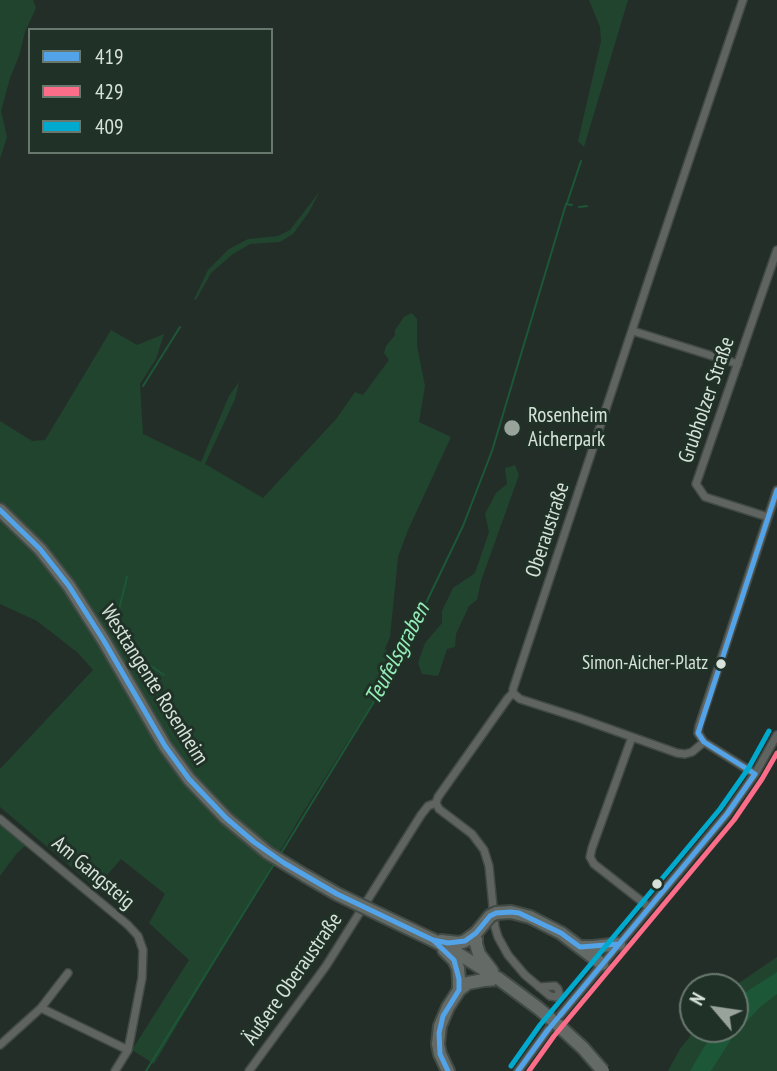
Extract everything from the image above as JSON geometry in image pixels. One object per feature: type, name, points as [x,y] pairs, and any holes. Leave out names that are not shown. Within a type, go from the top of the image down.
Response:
[{"type":"highway","name":"Westtangente Rosenheim","points":[[0,510],[40,548],[69,586],[165,746],[189,779],[226,818],[268,853],[304,875],[433,940],[499,979],[549,1017],[583,1048],[603,1071]]},
{"type":"highway","points":[[433,940],[448,943],[465,941],[476,933],[490,916],[511,912],[530,917],[561,933],[602,964]]},
{"type":"highway","points":[[476,933],[479,954],[499,979]]},
{"type":"highway","points":[[433,940],[454,960],[460,979],[459,990]]},
{"type":"highway","points":[[580,947],[620,944]]},
{"type":"highway","points":[[446,1068],[439,1054],[439,1033],[443,1016],[459,990],[468,984],[499,979]]},
{"type":"street","name":"Oberaustraße","points":[[436,803],[513,693],[743,0]]},
{"type":"street","name":"Grubholzer Straße","points":[[768,517],[705,497],[696,484],[777,250]]},
{"type":"street","points":[[632,331],[738,364]]},
{"type":"street","points":[[755,774],[704,742],[698,733],[777,491]]},
{"type":"street","points":[[513,693],[520,699],[677,753],[685,754],[704,742]]},
{"type":"street","points":[[518,1071],[547,1031],[727,814],[755,774],[777,735]]},
{"type":"street","points":[[632,737],[590,857],[594,864],[649,907]]},
{"type":"street","points":[[436,803],[439,809],[472,834],[484,850],[498,937],[513,962],[539,987]]},
{"type":"street","name":"Äußere Oberaustraße","points":[[249,1071],[326,966],[421,815],[428,806],[436,803]]},
{"type":"street","name":"Am Gangsteig","points":[[0,819],[138,936],[143,964],[128,1049]]},
{"type":"street","points":[[0,1045],[41,1008],[68,973]]},
{"type":"street","points":[[41,1008],[128,1049],[115,1071]]},
{"type":"shaded area","points":[[0,0],[33,0],[36,8],[25,32],[1,111],[7,137],[0,159]]},
{"type":"shaded area","points":[[589,0],[628,0],[584,147],[578,141],[601,41],[600,27]]},
{"type":"shaded area","points":[[320,191],[293,234],[280,242],[250,244],[233,254],[211,273],[196,300],[194,299],[208,270],[229,249],[248,239],[278,236],[290,230]]},
{"type":"shaded area","points":[[412,313],[417,319],[417,346],[425,386],[419,422],[451,437],[398,557],[390,637],[385,649],[394,658],[371,705],[302,814],[154,1064],[132,1050],[189,960],[149,923],[165,894],[121,859],[96,888],[0,807],[0,769],[93,670],[78,653],[37,621],[0,604],[0,421],[32,441],[45,440],[111,330],[137,345],[164,334],[156,359],[140,384],[143,434],[201,462],[229,396],[239,382],[235,399],[205,464],[263,498],[337,418],[355,392],[363,395],[389,360],[384,353],[395,335],[395,330],[404,317]]},
{"type":"shaded area","points":[[515,465],[519,475],[481,581],[477,600],[469,606],[456,634],[455,647],[447,649],[438,676],[422,674],[418,663],[425,643],[442,623],[442,611],[453,588],[475,573],[489,532],[485,514],[496,493],[507,484],[505,468]]},
{"type":"shaded area","points":[[0,824],[26,845],[0,876]]},
{"type":"shaded area","points":[[777,957],[777,1071],[668,1071],[685,1043],[749,1043],[749,976]]},
{"type":"shaded area","points":[[777,972],[777,994],[749,1019],[749,990]]},
{"type":"shaded area","points":[[707,1043],[729,1043],[711,1071],[690,1071]]},
{"type":"waterway","points":[[567,203],[581,161]]},
{"type":"waterway","name":"Teufelsgraben","points":[[281,853],[372,705],[463,526],[492,451],[566,204],[572,205]]},
{"type":"waterway","name":"Teufelsgraben","points":[[579,207],[587,206]]},
{"type":"waterway","points":[[143,386],[180,327]]},
{"type":"waterway","points":[[119,640],[113,633],[127,577]]},
{"type":"waterway","points":[[144,661],[164,675]]},
{"type":"waterway","name":"Teufelsgraben","points":[[146,1071],[274,864]]},
{"type":"transit line","name":"419","points":[[518,1071],[547,1031],[727,814],[755,774],[704,742],[698,733],[777,490]]},
{"type":"transit line","name":"419","points":[[0,510],[40,549],[69,586],[165,746],[189,779],[226,818],[284,863],[337,894],[433,940],[454,960],[459,990],[443,1016],[439,1033],[440,1054],[448,1071]]},
{"type":"transit line","name":"409","points":[[511,1066],[540,1025],[720,809],[748,769],[769,731]]},
{"type":"transit line","name":"429","points":[[529,1071],[554,1036],[734,820],[777,753]]},
{"type":"transit line","name":"419","points":[[433,940],[448,943],[465,941],[476,933],[490,916],[511,912],[519,913],[561,933],[580,947],[619,944]]},
{"type":"place","name":"Rosenheim Aicherpark","points":[[512,428]]},
{"type":"place","name":"Simon-Aicher-Platz","points":[[721,664]]}]
